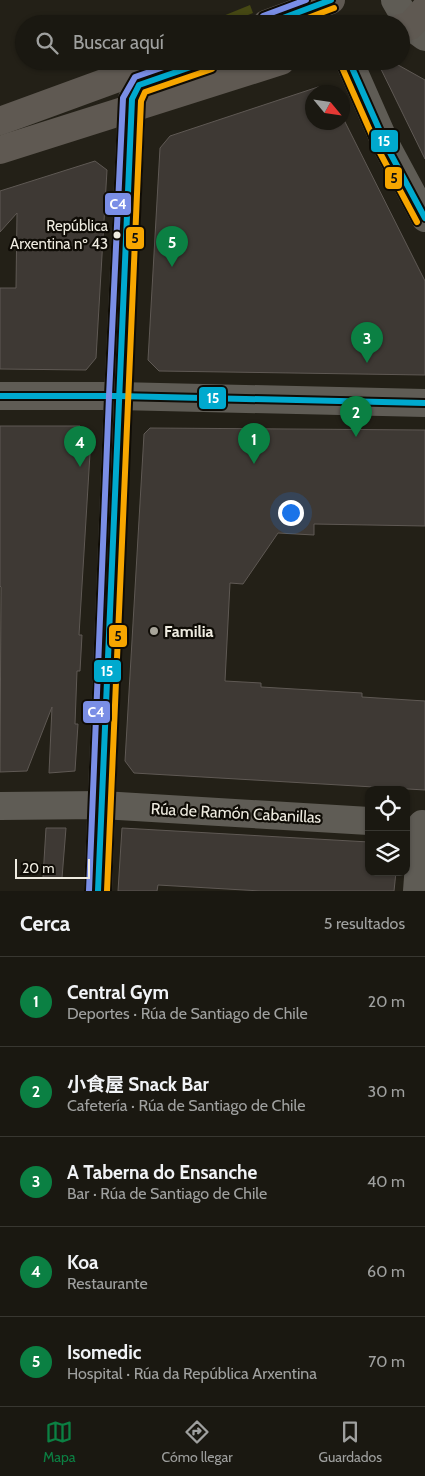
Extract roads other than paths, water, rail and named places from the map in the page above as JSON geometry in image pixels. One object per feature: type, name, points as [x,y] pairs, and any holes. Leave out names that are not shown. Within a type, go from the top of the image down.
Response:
[{"type":"main road","points":[[299,15],[328,7]]},
{"type":"main road","points":[[0,121],[139,70]]},
{"type":"main road","points":[[0,150],[252,70]]},
{"type":"street","points":[[395,0],[409,15]]},
{"type":"street","points":[[98,891],[132,99],[139,85],[183,70]]},
{"type":"street","points":[[353,70],[387,147],[425,218]]},
{"type":"street","points":[[0,396],[118,396],[425,403]]},
{"type":"street","name":"Rúa de Ramón Cabanillas","points":[[0,806],[102,805],[365,821]]},
{"type":"street","points":[[417,891],[418,824]]},
{"type":"place","name":"República Arxentina nº 43","points":[[117,235]]},
{"type":"place","name":"Isomedic","points":[[172,267]]},
{"type":"place","name":"A Taberna do Ensanche","points":[[367,363]]},
{"type":"place","name":"小食屋 Snack Bar","points":[[356,437]]},
{"type":"place","name":"Central Gym","points":[[254,464]]},
{"type":"place","name":"Koa","points":[[80,467]]},
{"type":"place","name":"Familia","points":[[154,631]]}]
